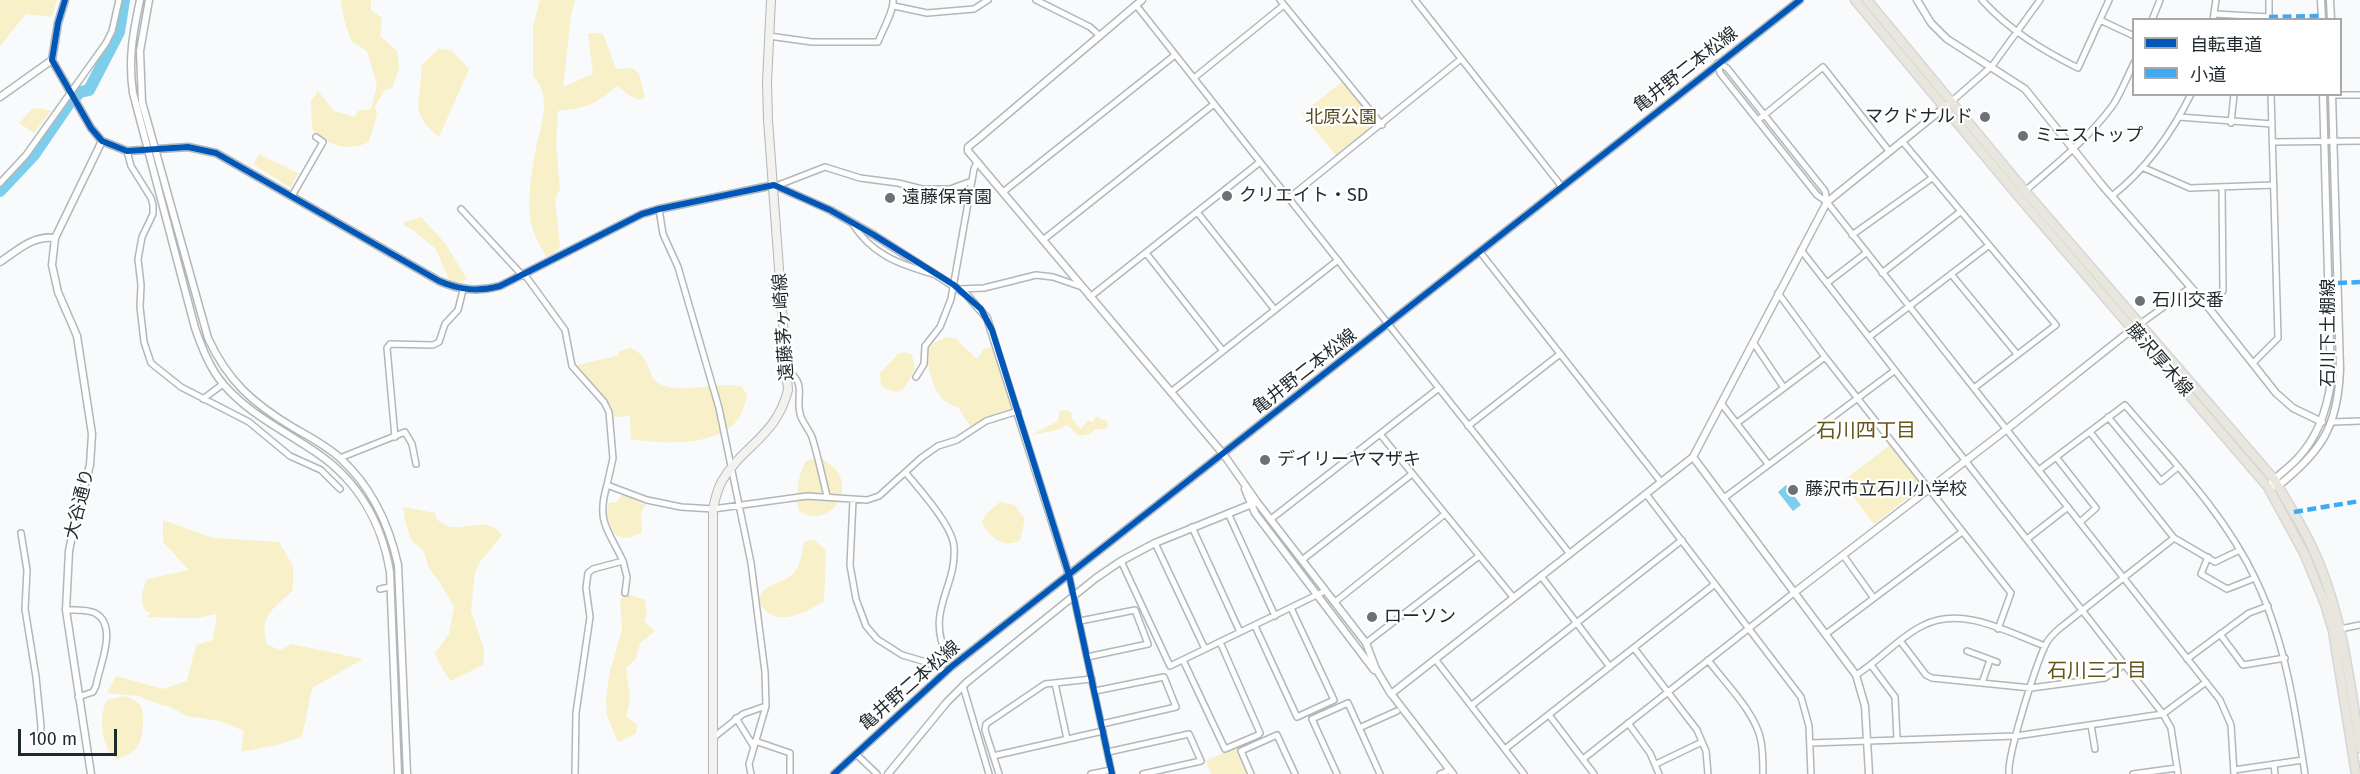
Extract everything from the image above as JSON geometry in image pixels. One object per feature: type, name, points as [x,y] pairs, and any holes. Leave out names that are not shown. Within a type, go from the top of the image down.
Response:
[{"type":"main road","name":"遠藤茅ヶ崎線","points":[[713,774],[713,509],[718,488],[730,469],[773,426],[786,399],[788,371],[768,120],[771,0]]},
{"type":"main road","name":"藤沢厚木線","points":[[1855,0],[2025,191],[2276,482],[2313,548],[2340,629],[2360,748]]},
{"type":"main road","name":"藤沢厚木線","points":[[1867,0],[1948,104],[2132,330],[2268,487],[2304,553],[2325,604],[2335,642],[2356,774]]},
{"type":"street","points":[[65,0],[58,23],[52,60],[91,128],[102,141],[127,151],[188,147],[216,153],[439,281],[463,290],[489,289],[524,275],[642,214],[659,208],[775,186],[825,167],[860,178],[922,189],[950,189],[972,180]]},
{"type":"street","points":[[0,183],[26,155],[73,96],[112,31],[119,0]]},
{"type":"street","points":[[140,0],[132,36],[129,67],[133,93],[195,328],[206,358],[223,384],[246,407],[316,453],[346,477],[377,524],[386,548],[390,587],[398,774]]},
{"type":"street","points":[[149,0],[140,51],[139,73],[142,102],[201,314],[218,360],[242,390],[262,408],[340,458],[362,483],[379,508],[391,534],[398,565],[407,774]]},
{"type":"street","points":[[769,36],[812,42],[878,42],[893,3],[927,13],[974,9],[988,0]]},
{"type":"street","points":[[1036,0],[1090,27],[1100,36]]},
{"type":"street","points":[[1142,0],[968,147],[968,151],[1224,455],[1254,503],[1271,519],[1366,643],[1376,669],[1391,694]]},
{"type":"street","points":[[1415,0],[1562,187]]},
{"type":"street","name":"亀井野二本松線","points":[[834,774],[945,672],[1800,0]]},
{"type":"street","points":[[1917,0],[1931,22],[1947,39],[2025,89],[2112,196],[2208,306],[2284,402],[2322,422]]},
{"type":"street","points":[[1982,0],[1994,14],[2048,53],[2078,68],[2109,0]]},
{"type":"street","points":[[1391,694],[1693,457],[1827,202],[1992,66],[2040,0]]},
{"type":"street","points":[[2153,18],[2160,0]]},
{"type":"street","points":[[2216,0],[2214,17],[2269,18],[2269,0]]},
{"type":"street","points":[[2321,0],[2322,18]]},
{"type":"street","points":[[2330,0],[2331,18]]},
{"type":"street","points":[[1194,78],[1282,2],[1382,125]]},
{"type":"street","points":[[1136,5],[1570,554]]},
{"type":"street","points":[[2100,20],[2132,36]]},
{"type":"street","points":[[1003,192],[1175,55]]},
{"type":"street","points":[[1289,198],[1461,59]]},
{"type":"street","points":[[0,98],[52,60]]},
{"type":"street","points":[[1718,63],[1727,68],[1824,191],[1827,202]]},
{"type":"street","points":[[1718,63],[1720,73],[1817,195],[1827,202],[2220,700],[2227,713],[2234,744],[2234,772],[2303,760]]},
{"type":"street","points":[[2025,191],[2073,149],[2114,103],[2132,65]]},
{"type":"street","points":[[1758,120],[1823,67],[1889,151]]},
{"type":"street","points":[[2342,95],[2360,95]]},
{"type":"street","points":[[2112,196],[2144,168],[2179,117],[2190,96]]},
{"type":"street","points":[[2231,123],[2234,96]]},
{"type":"street","points":[[2253,363],[2278,338],[2271,96]]},
{"type":"street","name":"石川下土棚線","points":[[2276,482],[2314,438],[2322,422],[2331,381],[2323,96]]},
{"type":"street","name":"石川下土棚線","points":[[2268,487],[2301,467],[2318,447],[2333,422],[2339,387],[2332,96]]},
{"type":"street","points":[[1043,240],[1214,104]]},
{"type":"street","points":[[2179,117],[2231,123],[2272,124]]},
{"type":"street","points":[[292,196],[323,142],[316,137]]},
{"type":"street","points":[[0,262],[33,240],[46,237],[55,238],[102,141]]},
{"type":"street","points":[[1902,141],[2056,325],[1974,388]]},
{"type":"street","points":[[2272,142],[2360,141]]},
{"type":"street","points":[[127,151],[131,166],[153,205],[153,214],[142,237],[138,259],[141,285],[140,307],[147,352],[151,363],[181,387],[249,422],[290,456],[321,470],[340,489]]},
{"type":"street","points":[[916,377],[924,364],[925,346],[940,327],[957,287],[972,180],[977,162]]},
{"type":"street","points":[[1090,297],[1260,162]]},
{"type":"street","points":[[2144,168],[2190,188],[2274,185]]},
{"type":"street","points":[[1852,235],[1932,178]]},
{"type":"street","points":[[775,186],[852,222],[957,287],[976,304],[987,318],[1069,575],[1080,621],[1112,772],[1091,774]]},
{"type":"street","points":[[2208,306],[2223,291],[2222,186]]},
{"type":"street","points":[[659,208],[663,234],[678,267],[719,408],[751,563],[765,672],[766,705],[766,712],[749,764],[751,774]]},
{"type":"street","points":[[461,209],[524,275],[565,330],[572,366],[604,402],[609,412],[613,458],[601,504],[604,525],[623,561],[627,577],[625,593]]},
{"type":"street","points":[[1197,212],[1275,310]]},
{"type":"street","points":[[1882,273],[1960,212]]},
{"type":"street","points":[[852,222],[865,242],[881,255],[940,277]]},
{"type":"street","name":"大谷通り","points":[[55,238],[53,273],[58,292],[77,336],[92,434],[89,473],[69,551],[66,610],[91,774]]},
{"type":"street","points":[[1869,337],[1988,246]]},
{"type":"street","points":[[1801,250],[2163,714],[2171,729],[2178,771],[2133,774]]},
{"type":"street","points":[[1480,252],[1661,482]]},
{"type":"street","points":[[1146,253],[1222,351]]},
{"type":"street","points":[[1827,283],[1866,253]]},
{"type":"street","points":[[1171,392],[1338,260]]},
{"type":"street","points":[[1951,274],[2017,354]]},
{"type":"street","points":[[957,287],[984,288],[1036,275],[1053,277],[1082,287]]},
{"type":"street","points":[[1583,759],[2132,330],[2191,287]]},
{"type":"street","points":[[395,437],[387,348],[390,344],[432,345],[439,342],[445,324],[458,310],[463,290]]},
{"type":"street","points":[[1778,293],[1825,357],[2011,593],[1998,629]]},
{"type":"street","points":[[1752,342],[1784,388]]},
{"type":"street","points":[[1468,426],[1560,354]]},
{"type":"street","points":[[1737,423],[1825,357]]},
{"type":"street","points":[[788,371],[799,383],[799,410],[811,434],[827,496]]},
{"type":"street","points":[[1724,498],[1894,371]]},
{"type":"street","points":[[203,399],[223,384]]},
{"type":"street","points":[[1271,519],[1439,388]]},
{"type":"street","points":[[1721,403],[1768,464]]},
{"type":"street","points":[[2039,470],[2125,405],[2216,514],[2255,578],[2268,606],[2284,658],[2305,774]]},
{"type":"street","points":[[607,485],[647,500],[681,507],[713,509],[807,496],[853,500],[879,496],[921,458],[938,446],[957,440],[986,421],[1018,411]]},
{"type":"street","points":[[2108,417],[2161,481],[2178,467]]},
{"type":"street","points":[[2333,422],[2360,421]]},
{"type":"street","points":[[340,458],[405,432],[412,444],[416,464]]},
{"type":"street","points":[[2090,432],[2174,538],[2215,562],[2240,550]]},
{"type":"street","points":[[1380,434],[1513,597]]},
{"type":"street","points":[[1693,457],[1856,675],[1865,706],[1869,774]]},
{"type":"street","points":[[2056,457],[2096,508],[2080,522]]},
{"type":"street","points":[[906,473],[940,516],[955,545],[938,622],[942,647],[946,656]]},
{"type":"street","points":[[1302,560],[1412,474]]},
{"type":"street","points":[[1646,494],[1801,697],[1808,716],[1811,774]]},
{"type":"street","points":[[853,500],[850,565],[856,599],[866,626],[877,639],[902,655],[926,662],[945,672]]},
{"type":"street","points":[[888,774],[963,686],[1074,595],[1121,561],[1155,543],[1254,503]]},
{"type":"street","points":[[1254,503],[1255,513],[1452,772],[1440,774]]},
{"type":"street","points":[[2027,540],[2068,507]]},
{"type":"street","points":[[1228,513],[1275,616]]},
{"type":"street","points":[[1335,602],[1445,514]]},
{"type":"street","points":[[1192,528],[1240,632]]},
{"type":"street","points":[[1826,634],[1962,532]]},
{"type":"street","points":[[21,533],[27,570],[26,619],[36,676],[41,726],[40,741]]},
{"type":"street","points":[[2008,774],[2016,736],[2045,646],[2060,627],[2174,538]]},
{"type":"street","points":[[1472,705],[1682,540]]},
{"type":"street","points":[[1155,543],[1205,649]]},
{"type":"street","points":[[1366,643],[1479,555]]},
{"type":"street","points":[[1843,555],[1873,597]]},
{"type":"street","points":[[2208,557],[2201,574],[2227,589],[2255,578]]},
{"type":"street","points":[[575,774],[576,713],[590,617],[586,588],[588,573],[593,569],[623,561]]},
{"type":"street","points":[[1121,561],[1170,666],[1325,591]]},
{"type":"street","points":[[1541,576],[1610,667]]},
{"type":"street","points":[[1505,749],[1715,584]]},
{"type":"street","points":[[380,589],[390,587]]},
{"type":"street","points":[[2187,659],[2249,613],[2268,606]]},
{"type":"street","points":[[1255,626],[1297,717],[1334,700],[1292,608]]},
{"type":"street","points":[[66,610],[95,613],[105,623],[107,630],[96,686],[93,692],[78,697]]},
{"type":"street","points":[[1080,621],[1135,610],[1148,644],[1087,657]]},
{"type":"street","points":[[1856,675],[1921,626],[1951,617],[1966,618],[2045,646]]},
{"type":"street","points":[[2340,629],[2360,625]]},
{"type":"street","points":[[2220,634],[2243,665],[2284,658]]},
{"type":"street","points":[[1183,660],[1225,749],[1260,733],[1220,642]]},
{"type":"street","points":[[1901,642],[1926,675],[1932,678],[2031,688],[2105,678],[2125,664]]},
{"type":"street","points":[[1634,648],[1697,730],[1706,751],[1708,774]]},
{"type":"street","points":[[1967,651],[1997,662]]},
{"type":"street","points":[[1435,659],[1524,774]]},
{"type":"street","points":[[1708,660],[1752,717],[1758,730],[1762,750],[1763,774]]},
{"type":"street","points":[[1982,683],[1990,660]]},
{"type":"street","points":[[1871,665],[1895,698],[1897,739]]},
{"type":"street","points":[[993,756],[1067,739],[1176,707],[1164,677],[1095,691]]},
{"type":"street","points":[[999,774],[985,730],[986,724],[1045,684],[1092,679]]},
{"type":"street","points":[[1810,743],[2016,736],[2163,714],[2206,682]]},
{"type":"street","points":[[1055,683],[1067,739]]},
{"type":"street","points":[[963,686],[989,774]]},
{"type":"street","points":[[1337,774],[1312,719],[1348,704],[1380,774]]},
{"type":"street","points":[[714,736],[736,718],[766,705]]},
{"type":"street","points":[[1359,728],[1397,711]]},
{"type":"street","points":[[1549,715],[1594,774]]},
{"type":"street","points":[[736,718],[755,744],[790,753],[790,774]]},
{"type":"street","points":[[1628,723],[1656,764],[1659,774]]},
{"type":"street","points":[[2091,725],[2095,749]]},
{"type":"street","points":[[1108,752],[1189,734],[1201,761],[1143,774]]},
{"type":"street","points":[[1251,774],[1241,751],[1277,735],[1295,774]]},
{"type":"street","points":[[1656,764],[1702,742]]},
{"type":"street","points":[[856,754],[877,774]]},
{"type":"street","points":[[2274,764],[2275,774]]},
{"type":"green space","points":[[0,0],[57,0],[52,17],[26,14],[0,46]]},
{"type":"green space","points":[[341,0],[371,0],[371,10],[382,18],[380,36],[397,51],[399,69],[392,88],[384,91],[375,106],[377,114],[369,142],[353,147],[339,146],[325,140],[312,129],[311,101],[318,91],[334,111],[355,117],[358,111],[371,109],[377,85],[367,51],[351,41]]},
{"type":"green space","points":[[540,0],[575,0],[571,15],[563,87],[593,74],[588,33],[603,33],[616,69],[632,68],[639,74],[645,97],[640,100],[617,86],[590,104],[558,111],[556,144],[560,189],[555,199],[560,248],[547,257],[534,234],[529,212],[532,173],[544,105],[540,85],[533,76],[533,27]]},
{"type":"green space","points":[[438,49],[451,50],[469,69],[439,137],[426,125],[418,110],[422,65]]},
{"type":"green space","name":"北原公園","points":[[1344,80],[1382,125],[1339,159],[1302,114]]},
{"type":"green space","points":[[32,109],[51,111],[34,133],[19,123]]},
{"type":"green space","points":[[259,154],[298,173],[291,188],[253,164]]},
{"type":"green space","points":[[421,217],[445,243],[467,279],[458,283],[450,282],[436,249],[404,225],[404,222]]},
{"type":"green space","points":[[947,337],[955,338],[977,359],[984,349],[993,346],[1014,409],[984,420],[972,429],[958,407],[943,399],[931,377],[925,351],[928,346]]},
{"type":"green space","points":[[630,348],[643,357],[653,378],[662,385],[682,389],[722,385],[742,387],[747,396],[741,414],[733,425],[707,438],[675,442],[631,439],[630,416],[614,417],[612,407],[577,365],[617,356],[620,351]]},
{"type":"green space","points":[[906,352],[912,355],[915,369],[906,386],[899,391],[894,391],[881,386],[880,373],[898,354]]},
{"type":"green space","points":[[1067,410],[1072,413],[1071,418],[1081,429],[1088,420],[1093,422],[1096,416],[1108,422],[1106,429],[1095,429],[1090,434],[1079,436],[1067,425],[1057,430],[1031,435],[1058,421],[1060,411]]},
{"type":"green space","points":[[1891,444],[1923,486],[1874,524],[1842,482]]},
{"type":"green space","points":[[820,457],[838,472],[842,482],[842,492],[834,508],[818,516],[808,515],[799,511],[797,492],[799,479],[806,461]]},
{"type":"green space","points":[[622,494],[646,505],[641,512],[642,532],[624,538],[613,533],[606,513],[609,503],[617,502]]},
{"type":"green space","points":[[1000,502],[1014,505],[1025,519],[1020,540],[1014,543],[997,540],[984,527],[982,521],[987,513]]},
{"type":"green space","points":[[403,507],[435,513],[437,520],[449,526],[490,526],[502,535],[480,562],[475,572],[471,611],[484,649],[483,665],[451,681],[435,653],[449,634],[454,607],[429,568],[423,550],[412,541]]},
{"type":"green space","points":[[163,520],[213,538],[279,542],[293,566],[293,590],[266,619],[267,645],[281,650],[291,644],[363,659],[312,688],[302,737],[241,752],[244,731],[220,721],[187,716],[168,706],[138,696],[107,693],[116,676],[163,689],[187,681],[196,645],[213,640],[217,614],[195,618],[146,617],[151,613],[145,611],[142,602],[147,579],[189,570],[163,542]]},
{"type":"green space","points":[[814,540],[825,550],[824,601],[794,616],[778,617],[771,614],[760,603],[762,592],[794,573],[800,562],[804,542]]},
{"type":"green space","points":[[628,594],[645,600],[647,611],[644,621],[655,631],[640,643],[636,659],[626,668],[630,699],[626,716],[637,725],[636,734],[618,742],[607,716],[606,702],[609,675],[622,630],[620,599]]},
{"type":"green space","points":[[126,696],[138,703],[141,708],[142,730],[138,746],[117,759],[107,748],[104,740],[102,723],[104,707],[107,700]]},
{"type":"green space","points":[[1239,746],[1251,774],[1211,774],[1206,761]]},
{"type":"water","points":[[1786,485],[1801,505],[1793,511],[1778,492]]},
{"type":"waterway","points":[[0,191],[33,156],[70,102],[80,92],[89,90],[119,32],[124,0]]},
{"type":"marked path","points":[[2269,17],[2321,16]]},
{"type":"marked path","points":[[2338,283],[2360,282]]},
{"type":"marked path","points":[[2294,512],[2360,501]]},
{"type":"cycle path","points":[[65,0],[58,23],[52,60],[91,128],[102,141],[127,151],[188,147],[216,153],[447,284],[477,289],[500,286],[642,214],[774,185],[830,210],[954,285],[981,309],[992,330],[1069,575],[1112,774]]},
{"type":"cycle path","points":[[834,774],[951,667],[1800,0]]},
{"type":"place","name":"マクドナルド","points":[[1985,117]]},
{"type":"place","name":"ミニストップ","points":[[2023,136]]},
{"type":"place","name":"クリエイト・SD","points":[[1227,196]]},
{"type":"place","name":"遠藤保育園","points":[[890,198]]},
{"type":"place","name":"石川交番","points":[[2140,301]]},
{"type":"place","name":"デイリーヤマザキ","points":[[1265,460]]},
{"type":"place","name":"藤沢市立石川小学校","points":[[1793,490]]},
{"type":"place","name":"ローソン","points":[[1372,617]]},
{"type":"district","name":"石川四丁目","points":[[1866,431]]},
{"type":"district","name":"石川三丁目","points":[[2097,671]]}]
